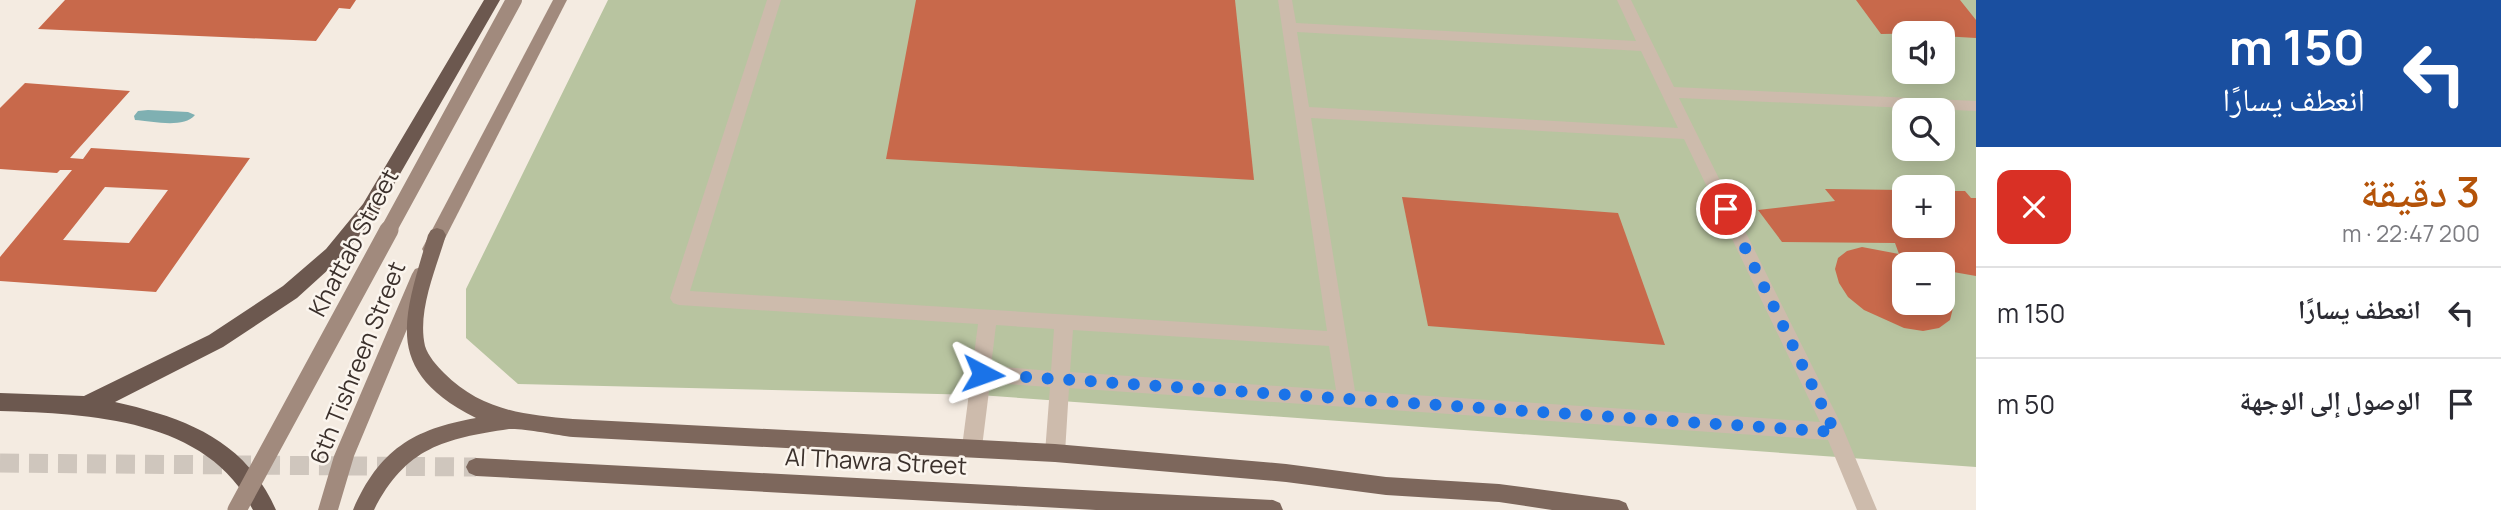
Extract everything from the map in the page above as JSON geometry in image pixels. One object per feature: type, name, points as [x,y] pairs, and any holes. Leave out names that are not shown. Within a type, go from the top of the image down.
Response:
[{"type":"highway","points":[[86,406],[216,341],[290,292],[333,254],[370,209],[492,0]]},
{"type":"highway","points":[[0,402],[86,406],[153,421],[207,444],[241,468],[265,510]]},
{"type":"main road","name":"Khattab Street","points":[[237,510],[514,0]]},
{"type":"main road","name":"6th Tishreen Street","points":[[328,510],[344,456],[437,235],[560,0]]},
{"type":"main road","points":[[437,235],[415,322],[416,349],[432,373],[454,395],[480,413],[510,422],[573,428],[1055,453],[1286,473],[1386,486],[1499,493],[1619,510]]},
{"type":"main road","points":[[363,510],[376,482],[401,455],[428,437],[456,428],[510,422]]},
{"type":"main road","name":"Al Thawra Street","points":[[477,467],[1273,510]]},
{"type":"lane","points":[[774,0],[679,298],[1338,339]]},
{"type":"lane","points":[[1285,0],[1347,399]]},
{"type":"lane","points":[[1624,0],[1835,432],[1867,510]]},
{"type":"lane","points":[[1290,27],[1647,46]]},
{"type":"lane","points":[[1669,92],[1976,106]]},
{"type":"lane","points":[[1303,112],[1690,134]]},
{"type":"lane","points":[[972,447],[988,317]]},
{"type":"lane","points":[[1055,453],[1064,322]]},
{"type":"lane","points":[[983,374],[1835,432]]},
{"type":"green space","points":[[608,0],[1976,0],[1976,467],[979,395],[518,384],[466,338],[466,289]]},
{"type":"water","points":[[138,111],[188,112],[195,115],[175,123],[135,120],[134,116]]},
{"type":"building","points":[[65,0],[356,0],[350,9],[339,8],[316,41],[38,29]]},
{"type":"building","points":[[916,0],[1235,0],[1254,180],[886,159]]},
{"type":"building","points":[[1856,0],[1960,0],[1976,20],[1976,38],[1955,37],[1955,21],[1892,21],[1892,34],[1881,34]]},
{"type":"building","points":[[25,83],[130,91],[70,158],[83,159],[91,148],[250,158],[156,292],[0,281],[0,257],[72,170],[60,170],[57,173],[0,169],[0,108]],"holes":[[[105,187],[168,190],[129,243],[63,240]]]},
{"type":"building","points":[[1825,189],[1892,190],[1892,238],[1955,238],[1955,191],[1965,191],[1971,198],[1976,198],[1976,276],[1955,272],[1955,252],[1898,252],[1895,243],[1782,242],[1758,210],[1835,201]]},
{"type":"building","points":[[1402,197],[1618,213],[1665,345],[1428,326]]},
{"type":"building","points":[[1862,247],[1892,253],[1892,315],[1951,315],[1950,320],[1939,328],[1923,331],[1904,328],[1864,310],[1848,297],[1839,283],[1835,269],[1838,258],[1847,251]]},
{"type":"tunnel","points":[[0,463],[476,467]]},
{"type":"route","points":[[983,374],[1835,432],[1726,209]]}]
